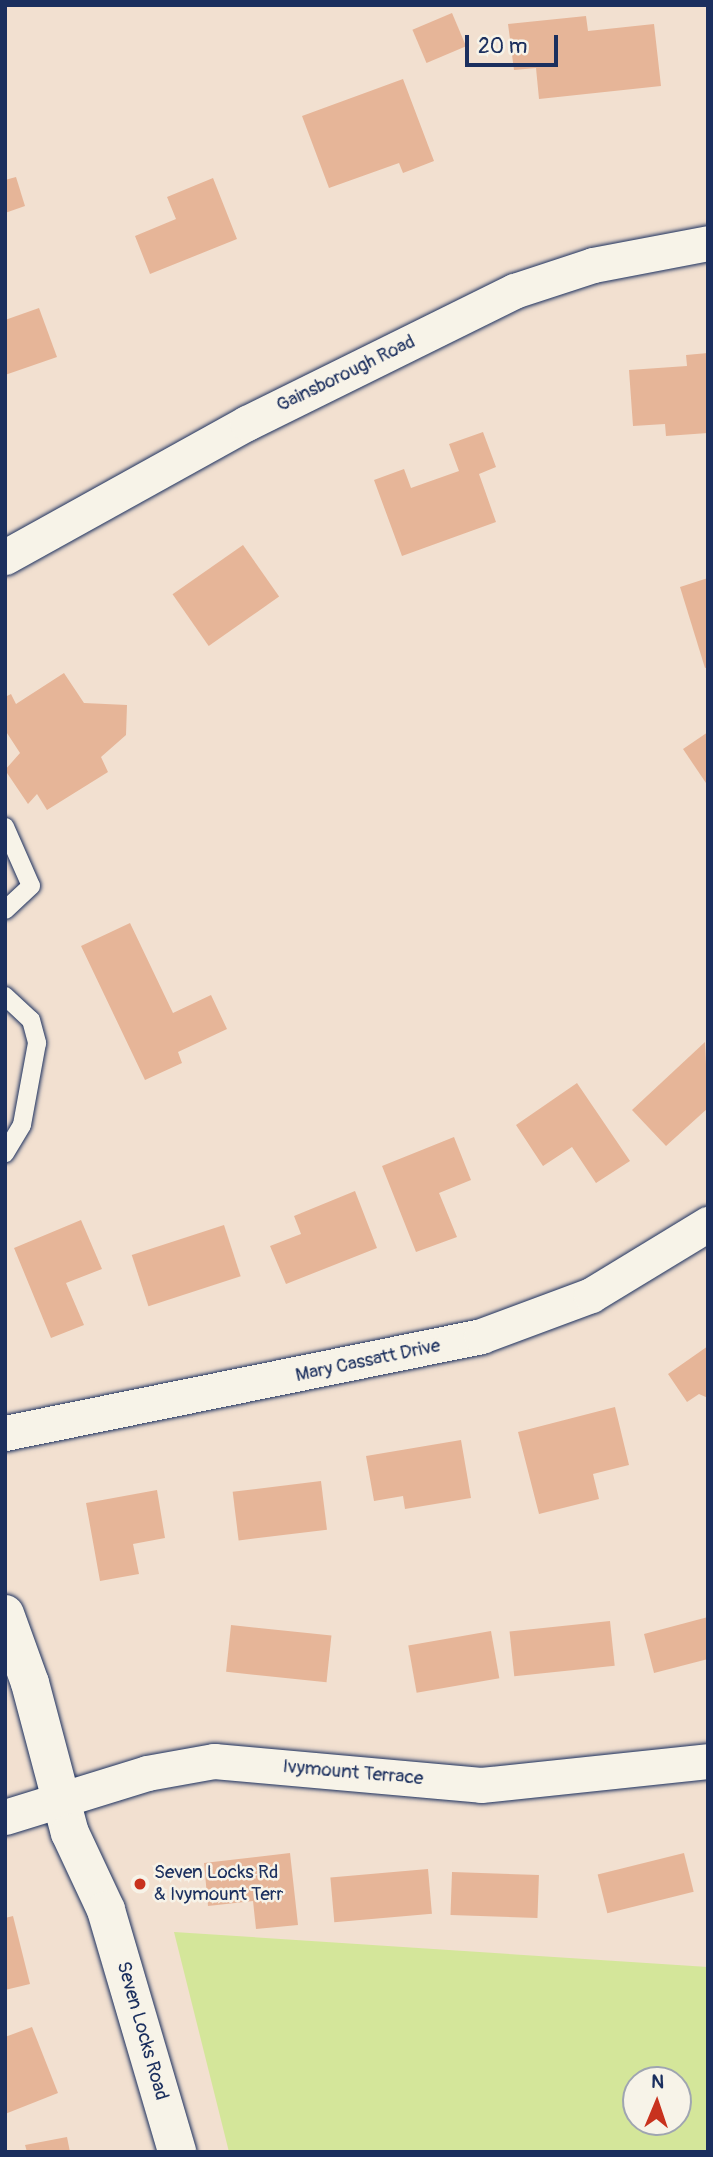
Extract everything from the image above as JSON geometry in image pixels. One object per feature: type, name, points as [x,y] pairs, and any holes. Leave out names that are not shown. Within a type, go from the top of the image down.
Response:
[{"type":"main road","name":"Seven Locks Road","points":[[5,1614],[71,1795],[95,1825],[106,1910],[177,2152]]},
{"type":"street","name":"Gainsborough Road","points":[[5,557],[247,423],[514,291],[593,265],[708,243]]},
{"type":"street","name":"Mary Cassatt Drive","points":[[5,1433],[481,1336],[591,1295],[708,1224]]},
{"type":"street","name":"Ivymount Terrace","points":[[5,1817],[71,1795],[214,1761],[481,1785],[708,1761]]},
{"type":"lane","points":[[5,827],[31,886],[5,910]]},
{"type":"lane","points":[[5,996],[31,1020],[37,1043],[23,1125],[5,1153]]},
{"type":"green space","points":[[174,1932],[708,1967],[708,2152],[229,2152]]},
{"type":"building","points":[[452,13],[466,46],[426,63],[412,30]]},
{"type":"building","points":[[586,16],[588,31],[654,24],[661,86],[539,99],[536,68],[514,70],[508,24]]},
{"type":"building","points":[[403,79],[434,161],[403,173],[399,163],[329,188],[302,116]]},
{"type":"building","points":[[16,177],[25,206],[5,213],[5,180]]},
{"type":"building","points":[[213,178],[237,239],[150,274],[135,236],[176,219],[167,197]]},
{"type":"building","points":[[39,308],[57,357],[5,375],[5,320]]},
{"type":"building","points":[[708,353],[708,433],[666,436],[665,424],[633,426],[629,370],[687,366],[686,355]]},
{"type":"building","points":[[483,432],[496,467],[479,474],[496,522],[402,556],[374,480],[404,469],[411,488],[459,471],[449,444]]},
{"type":"building","points":[[243,545],[279,597],[209,646],[173,594]]},
{"type":"building","points":[[708,578],[708,667],[705,668],[680,587]]},
{"type":"building","points":[[64,673],[84,703],[127,705],[126,735],[101,757],[108,772],[47,810],[37,794],[28,804],[5,770],[20,753],[5,730],[5,697],[11,694],[16,704]]},
{"type":"building","points":[[708,732],[708,786],[683,749]]},
{"type":"building","points":[[130,923],[173,1013],[211,995],[227,1029],[178,1052],[182,1063],[145,1080],[81,946]]},
{"type":"building","points":[[705,1042],[708,1108],[666,1146],[632,1110]]},
{"type":"building","points":[[577,1083],[630,1161],[596,1183],[572,1147],[543,1166],[516,1125]]},
{"type":"building","points":[[454,1137],[471,1180],[439,1193],[457,1237],[416,1252],[382,1166]]},
{"type":"building","points":[[355,1191],[377,1248],[286,1284],[270,1246],[301,1234],[294,1216]]},
{"type":"building","points":[[81,1220],[102,1269],[66,1283],[84,1325],[51,1338],[14,1248]]},
{"type":"building","points":[[224,1225],[241,1276],[148,1306],[132,1255]]},
{"type":"building","points":[[708,1346],[708,1398],[699,1394],[687,1402],[668,1374]]},
{"type":"building","points":[[615,1407],[629,1465],[593,1474],[599,1499],[539,1514],[518,1432]]},
{"type":"building","points":[[461,1440],[471,1498],[405,1509],[403,1496],[374,1501],[366,1456]]},
{"type":"building","points":[[321,1481],[327,1530],[239,1540],[233,1492]]},
{"type":"building","points":[[157,1490],[165,1538],[133,1544],[139,1574],[100,1581],[86,1503]]},
{"type":"building","points":[[708,1617],[708,1659],[654,1673],[644,1634]]},
{"type":"building","points":[[610,1621],[615,1666],[514,1676],[510,1632]]},
{"type":"building","points":[[231,1625],[331,1636],[327,1682],[226,1672]]},
{"type":"building","points":[[491,1631],[499,1678],[417,1693],[408,1646]]},
{"type":"building","points":[[290,1853],[298,1925],[256,1929],[253,1901],[208,1906],[204,1863]]},
{"type":"building","points":[[684,1853],[694,1892],[607,1913],[598,1875]]},
{"type":"building","points":[[428,1869],[432,1914],[334,1922],[330,1878]]},
{"type":"building","points":[[452,1872],[539,1875],[537,1918],[450,1915]]},
{"type":"building","points":[[13,1916],[30,1984],[5,1990],[5,1918]]},
{"type":"building","points":[[32,2027],[58,2093],[5,2114],[5,2037]]},
{"type":"building","points":[[67,2137],[70,2152],[27,2152],[25,2145]]},
{"type":"place","name":"Seven Locks Rd & Ivymount Terr","points":[[140,1884]]}]
